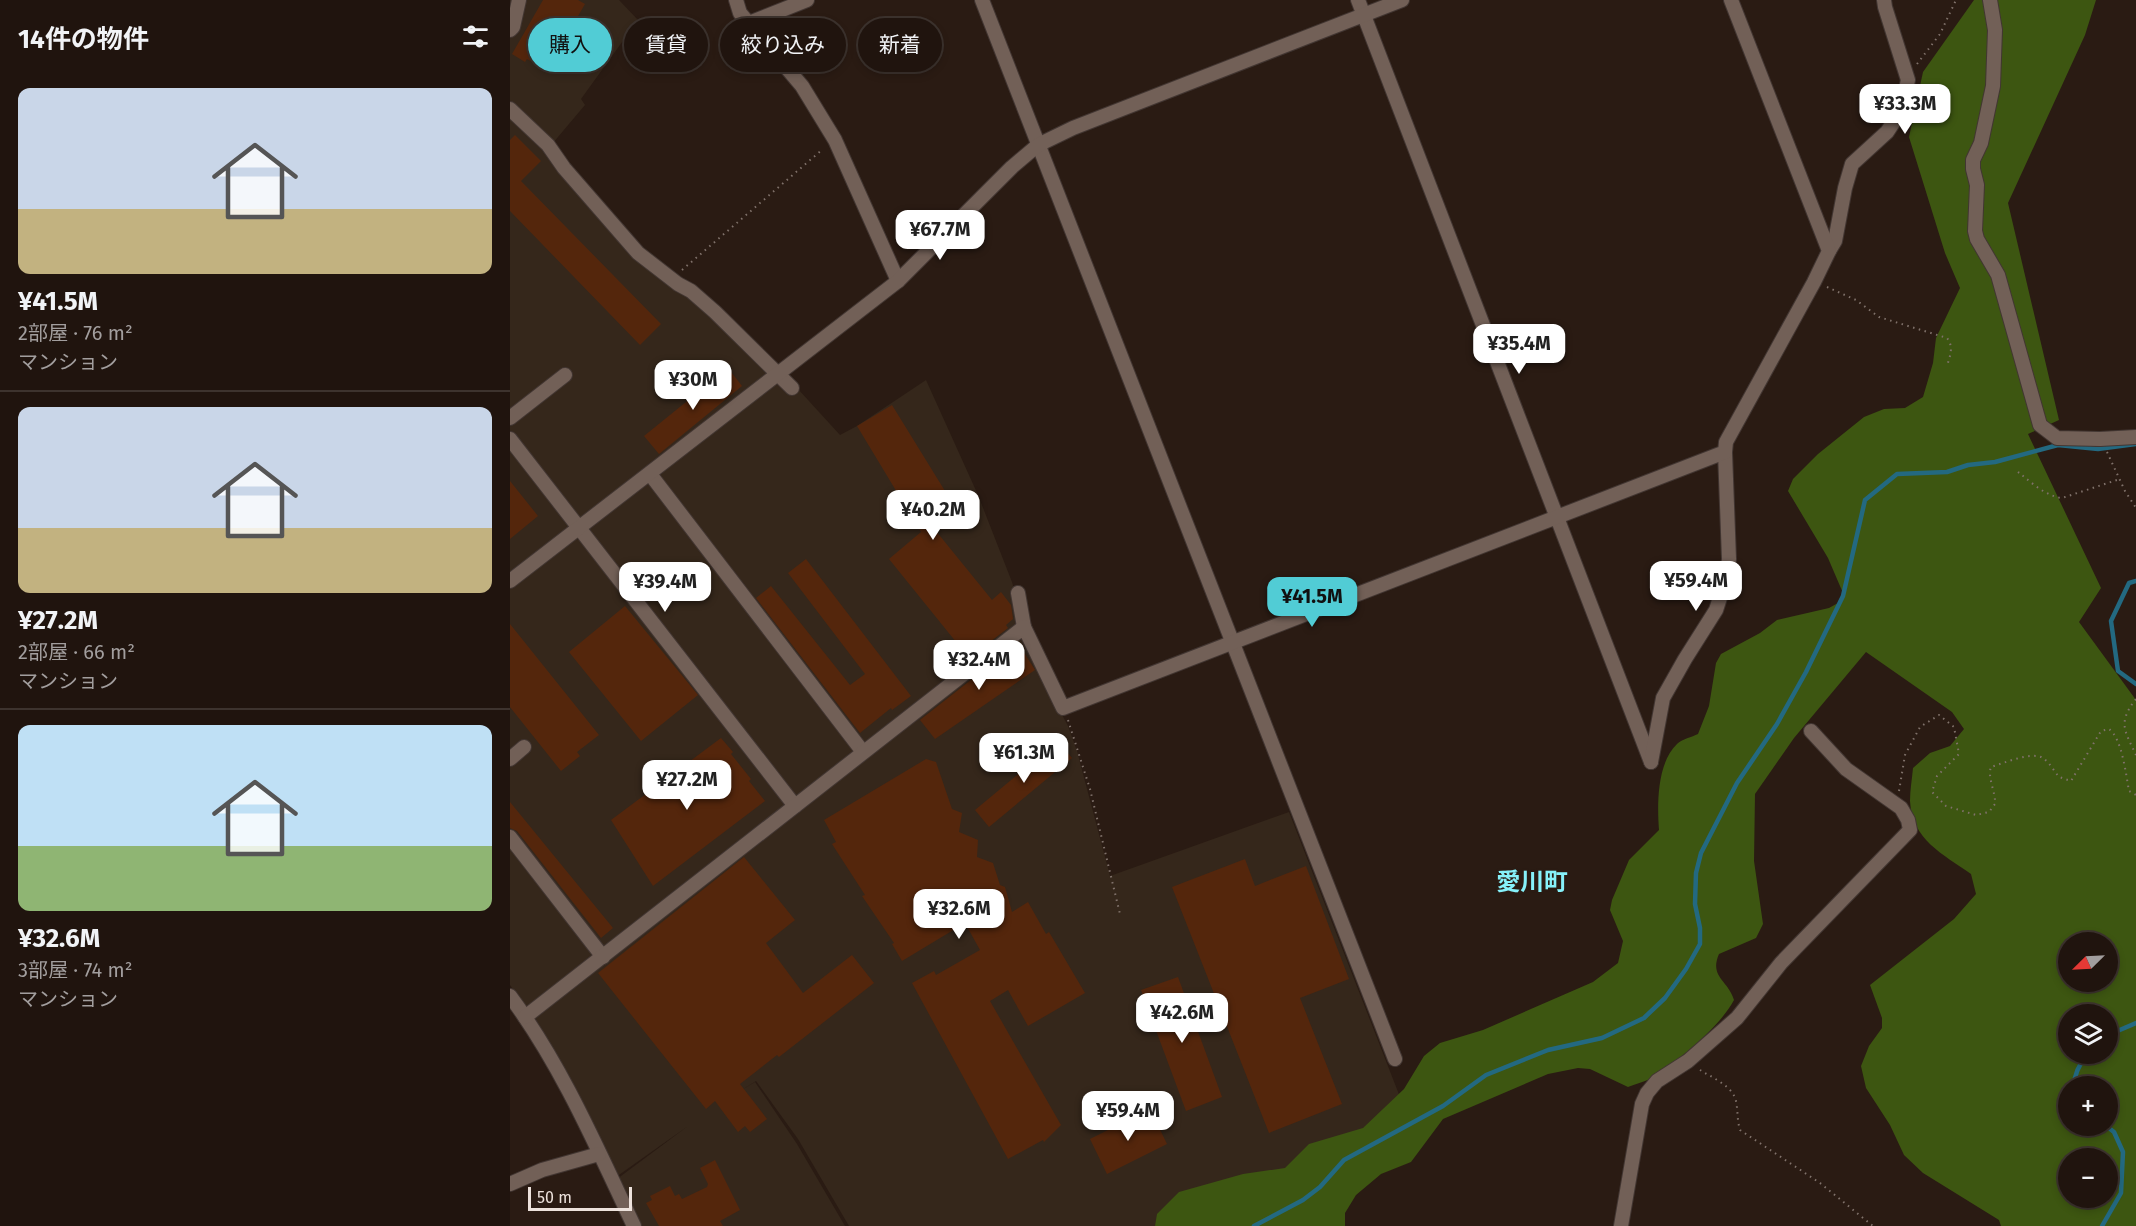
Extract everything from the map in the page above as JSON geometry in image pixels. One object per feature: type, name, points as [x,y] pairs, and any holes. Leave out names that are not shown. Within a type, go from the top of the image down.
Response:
[{"type":"street","points":[[510,30],[513,27],[519,0]]},
{"type":"street","points":[[736,0],[740,13],[744,18]]},
{"type":"street","points":[[762,18],[807,0]]},
{"type":"street","points":[[982,0],[1395,1059]]},
{"type":"street","points":[[1358,0],[1651,762],[1664,698],[1684,659],[1716,610],[1727,576],[1729,559],[1726,442],[1835,241],[1852,164],[1893,124],[1901,111],[1908,80],[1884,0]]},
{"type":"street","points":[[510,581],[898,281],[1012,166],[1038,145],[1073,128],[1402,0]]},
{"type":"street","points":[[1731,0],[1829,251]]},
{"type":"street","points":[[1990,0],[1995,30],[1993,86],[1981,143],[1973,160],[1977,185],[1975,231],[1977,239],[1998,275],[2040,425],[2057,438],[2136,437]]},
{"type":"street","points":[[790,72],[802,86],[835,140],[898,281]]},
{"type":"street","points":[[510,110],[548,145],[564,168],[638,253],[716,312],[792,388]]},
{"type":"street","points":[[510,418],[565,375]]},
{"type":"street","points":[[510,439],[795,806]]},
{"type":"street","points":[[1018,593],[1024,627],[1063,708],[1725,452]]},
{"type":"street","points":[[650,474],[863,752]]},
{"type":"street","points":[[525,1017],[1024,627]]},
{"type":"street","points":[[1621,1226],[1642,1104],[1647,1093],[1657,1080],[1688,1061],[1737,1018],[1781,963],[1910,830],[1908,820],[1901,808],[1846,769],[1810,730]]},
{"type":"street","points":[[510,759],[524,747]]},
{"type":"street","points":[[510,837],[603,957]]},
{"type":"street","points":[[510,996],[555,1066],[634,1226]]},
{"type":"street","points":[[510,1184],[542,1170],[599,1154]]},
{"type":"path","points":[[1907,75],[1941,34],[1956,0]]},
{"type":"path","points":[[671,279],[835,140]]},
{"type":"path","points":[[1814,282],[1856,300],[1879,317],[1947,338],[1951,342],[1952,352],[1947,366]]},
{"type":"path","points":[[2105,439],[2108,453],[2136,508]]},
{"type":"path","points":[[2018,472],[2044,492],[2053,497],[2062,498],[2120,479]]},
{"type":"path","points":[[2136,699],[2127,712],[2123,726],[2136,755]]},
{"type":"path","points":[[1063,708],[1074,735],[1090,789],[1120,914]]},
{"type":"path","points":[[1901,808],[1899,788],[1905,755],[1920,727],[1939,715],[1954,727],[1959,754],[1937,776],[1932,792],[1946,806],[1976,815],[1989,812],[1995,804],[1995,794],[1989,772],[1991,767],[2031,756],[2041,757],[2050,764],[2058,777],[2071,781],[2101,731],[2109,729],[2114,733],[2120,749],[2129,791],[2136,795]]},
{"type":"path","points":[[1688,1061],[1731,1090],[1736,1098],[1740,1130],[1820,1183],[1873,1226]]},
{"type":"shaded area","points":[[510,0],[619,0],[636,18],[624,18],[624,39],[612,56],[612,18],[528,18],[528,72],[600,72],[581,99],[585,105],[547,150],[677,287],[787,377],[840,435],[926,380],[978,495],[1012,582],[1035,664],[1068,726],[1077,751],[1110,876],[1289,812],[1400,1097],[1382,1124],[1202,1226],[849,1226],[798,1139],[756,1081],[740,1091],[755,1082],[797,1144],[845,1226],[641,1226],[617,1179],[688,1126],[616,1177],[554,1050],[510,985]]},
{"type":"green space","points":[[1974,0],[2096,0],[2085,35],[2008,203],[2059,420],[2028,434],[2101,588],[2079,622],[2136,700],[2136,1226],[2001,1226],[1999,1220],[1923,1173],[1904,1155],[1890,1125],[1866,1088],[1861,1066],[1869,1046],[1882,1028],[1882,1018],[1870,985],[1954,919],[1976,894],[1971,874],[1931,845],[1923,836],[1916,826],[1910,801],[1913,768],[1930,753],[1950,746],[1964,729],[1952,712],[1866,652],[1794,738],[1755,794],[1754,861],[1763,924],[1756,938],[1719,954],[1716,968],[1734,1000],[1708,1033],[1672,1064],[1650,1079],[1628,1087],[1590,1069],[1578,1068],[1548,1074],[1443,1119],[1411,1162],[1381,1174],[1356,1195],[1345,1213],[1345,1226],[1155,1226],[1157,1214],[1179,1192],[1243,1174],[1285,1168],[1309,1144],[1363,1128],[1404,1089],[1424,1056],[1440,1043],[1483,1030],[1593,982],[1618,963],[1623,941],[1610,910],[1612,900],[1629,860],[1659,830],[1660,784],[1665,762],[1677,744],[1698,734],[1709,706],[1716,663],[1721,654],[1760,633],[1777,620],[1829,608],[1838,603],[1843,593],[1828,558],[1788,491],[1793,479],[1818,454],[1864,417],[1884,409],[1905,408],[1923,397],[1933,363],[1936,338],[1960,288],[1945,253],[1909,137],[1923,72]]},
{"type":"building","points":[[543,0],[578,0],[585,4],[577,18],[533,18]]},
{"type":"building","points":[[528,26],[528,60],[525,62],[512,54]]},
{"type":"building","points":[[515,135],[541,161],[521,181],[661,324],[640,345],[510,211],[510,140]]},
{"type":"building","points":[[728,368],[742,386],[659,454],[644,436]]},
{"type":"building","points":[[892,405],[953,504],[927,520],[992,600],[1001,592],[1011,605],[1013,619],[1006,625],[1008,628],[969,658],[889,559],[921,532],[857,426]]},
{"type":"building","points":[[510,481],[538,516],[510,539]]},
{"type":"building","points":[[806,559],[911,696],[892,710],[891,708],[860,733],[756,598],[771,586],[850,685],[865,674],[788,573]]},
{"type":"building","points":[[625,606],[698,695],[641,741],[569,652]]},
{"type":"building","points":[[510,624],[599,735],[577,752],[580,756],[561,771],[510,707]]},
{"type":"building","points":[[1018,643],[1035,670],[935,739],[920,720]]},
{"type":"building","points":[[721,738],[733,752],[731,754],[765,801],[653,886],[611,820]]},
{"type":"building","points":[[1058,741],[1072,758],[989,827],[975,810]]},
{"type":"building","points":[[926,759],[936,762],[952,809],[962,813],[959,832],[978,840],[977,857],[993,863],[1000,885],[1005,887],[1012,912],[1028,902],[1046,934],[1049,932],[1085,993],[1028,1026],[1008,990],[990,1001],[1061,1125],[1044,1142],[1043,1140],[1008,1159],[912,983],[934,971],[936,975],[980,950],[965,923],[902,961],[892,944],[894,943],[862,896],[865,895],[832,844],[836,842],[824,820]]},
{"type":"building","points":[[510,802],[613,928],[601,938],[517,831],[510,828]]},
{"type":"building","points":[[744,857],[795,920],[766,943],[803,993],[852,955],[874,983],[779,1057],[777,1055],[740,1084],[767,1119],[750,1132],[745,1126],[738,1132],[715,1101],[706,1109],[598,973]]},
{"type":"building","points":[[1245,859],[1255,886],[1306,866],[1349,979],[1300,998],[1342,1104],[1269,1133],[1172,887]]},
{"type":"building","points":[[1178,977],[1222,1097],[1186,1111],[1141,990]]},
{"type":"building","points":[[1150,1109],[1167,1144],[1107,1174],[1090,1139]]},
{"type":"building","points":[[715,1160],[740,1210],[720,1221],[723,1226],[659,1226],[646,1203],[652,1200],[650,1196],[670,1186],[675,1196],[679,1194],[682,1199],[707,1187],[708,1184],[700,1168]]},
{"type":"waterway","points":[[1254,1226],[1303,1200],[1320,1187],[1344,1160],[1443,1106],[1486,1075],[1548,1050],[1602,1038],[1644,1018],[1665,998],[1686,969],[1700,944],[1700,928],[1695,904],[1696,873],[1701,853],[1737,783],[1777,724],[1806,672],[1843,596],[1865,500],[1897,474],[1947,472],[1968,465],[1995,462],[2058,445],[2098,449],[2136,444]]},
{"type":"waterway","points":[[2136,581],[2129,583],[2111,621],[2118,671],[2136,684]]},
{"type":"waterway","points":[[2118,1031],[2136,1023]]},
{"type":"waterway","points":[[2075,1076],[2080,1064]]},
{"type":"waterway","points":[[2102,1226],[2121,1193],[2123,1152],[2116,1136]]},
{"type":"district","name":"愛川町","points":[[1532,882]]}]
